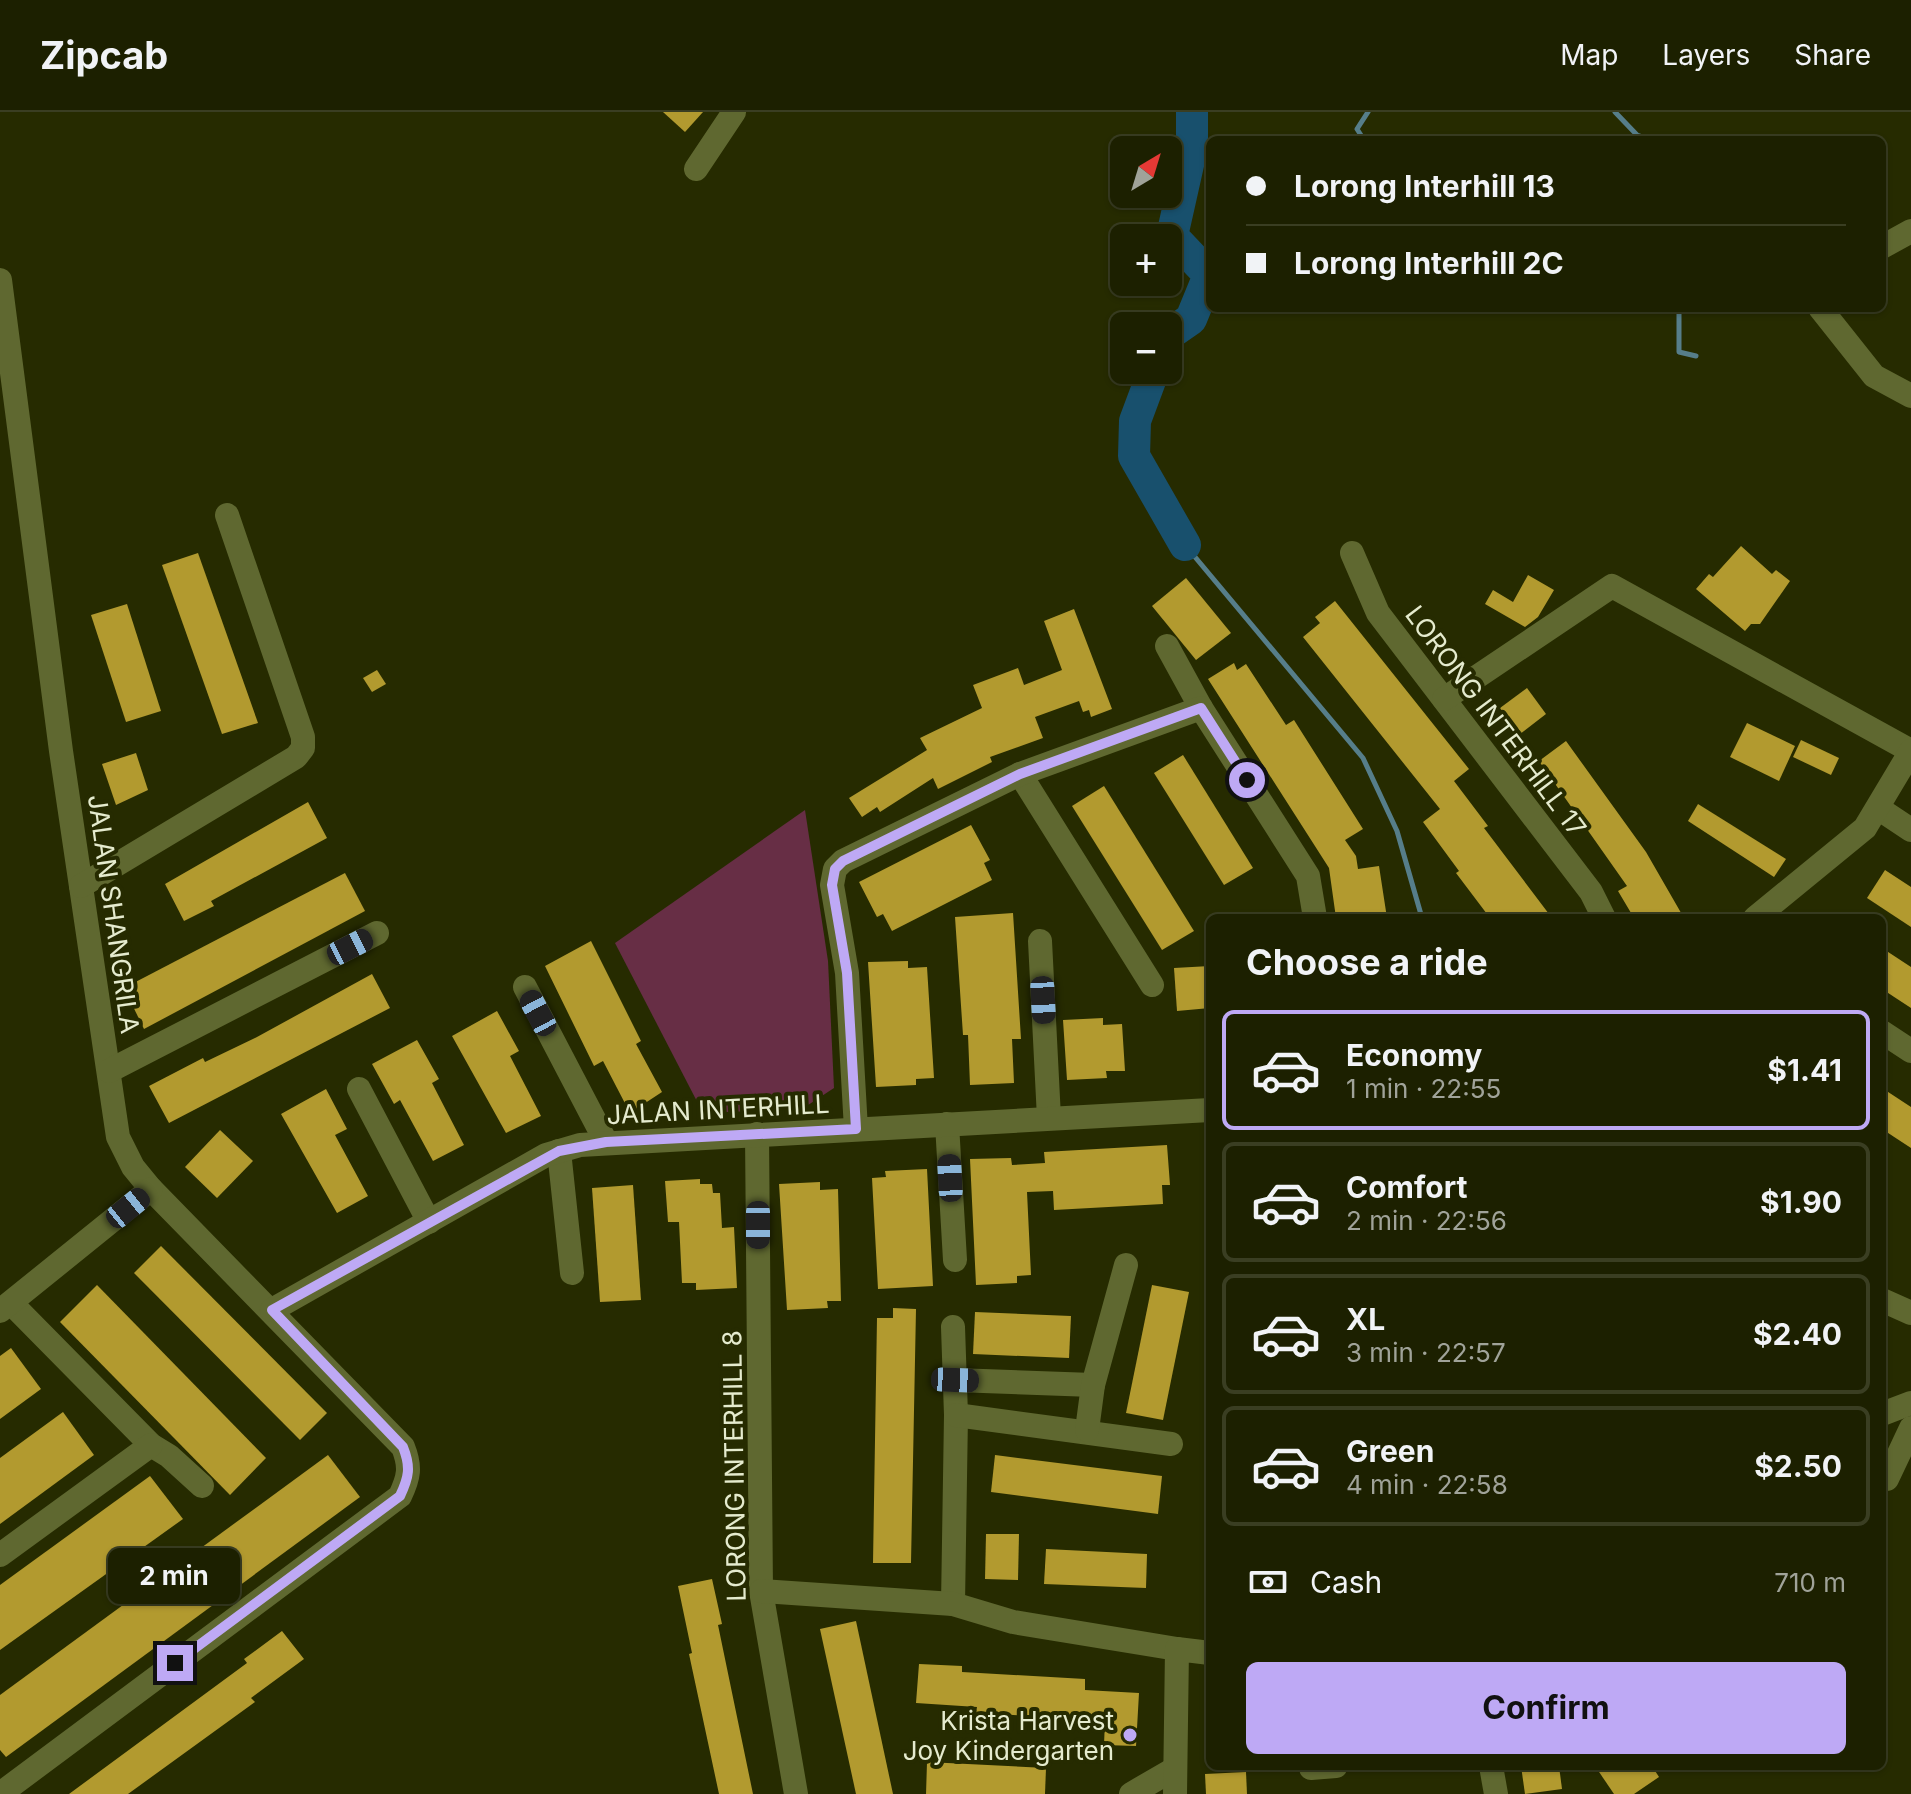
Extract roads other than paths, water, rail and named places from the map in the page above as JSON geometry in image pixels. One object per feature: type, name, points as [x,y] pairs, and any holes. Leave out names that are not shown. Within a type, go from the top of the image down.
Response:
[{"type":"street","points":[[696,169],[734,112]]},
{"type":"street","points":[[1886,245],[1911,231]]},
{"type":"street","name":"JALAN SHANGRILA","points":[[0,280],[81,886],[118,1137],[133,1167],[151,1189],[403,1447],[410,1464],[409,1478],[400,1496],[0,1794]]},
{"type":"street","points":[[1823,312],[1874,376],[1911,396]]},
{"type":"street","points":[[81,886],[296,757],[303,748],[303,737],[227,515]]},
{"type":"street","name":"LORONG INTERHILL 17","points":[[1352,553],[1378,613],[1591,892],[1602,914]]},
{"type":"street","points":[[1444,699],[1612,586],[1911,751],[1865,828],[1760,914]]},
{"type":"street","points":[[1167,646],[1201,708],[1308,876],[1314,914]]},
{"type":"street","points":[[856,1129],[847,973],[832,885],[835,869],[843,861],[1020,774],[1201,708]]},
{"type":"street","points":[[1020,774],[1152,985]]},
{"type":"street","points":[[1878,808],[1911,830]]},
{"type":"street","points":[[109,1071],[377,933]]},
{"type":"street","points":[[1040,941],[1049,1118]]},
{"type":"street","points":[[525,987],[606,1142]]},
{"type":"street","points":[[1886,1035],[1911,1051]]},
{"type":"street","points":[[359,1089],[429,1222]]},
{"type":"street","name":"JALAN INTERHILL","points":[[272,1310],[559,1151],[606,1142],[1206,1110]]},
{"type":"street","points":[[947,1124],[955,1260]]},
{"type":"street","name":"LORONG INTERHILL 8","points":[[757,1134],[761,1591],[796,1794]]},
{"type":"street","points":[[559,1151],[572,1273]]},
{"type":"street","points":[[151,1189],[5,1307],[151,1445],[202,1486]]},
{"type":"street","points":[[1087,1430],[1093,1385],[1126,1265]]},
{"type":"street","points":[[1886,1302],[1911,1313]]},
{"type":"street","points":[[953,1327],[956,1415],[953,1604]]},
{"type":"street","points":[[955,1380],[1093,1385]]},
{"type":"street","points":[[1886,1412],[1911,1403]]},
{"type":"street","points":[[956,1415],[1087,1430],[1171,1444]]},
{"type":"street","points":[[1887,1479],[1911,1428]]},
{"type":"street","points":[[0,1555],[151,1445]]},
{"type":"street","points":[[761,1591],[953,1604],[1013,1622],[1206,1653]]},
{"type":"street","points":[[1175,1794],[1177,1649]]},
{"type":"street","points":[[1131,1794],[1174,1769]]},
{"type":"street","points":[[1492,1770],[1496,1794]]},
{"type":"waterway","points":[[1192,112],[1192,147],[1172,236],[1206,272]]},
{"type":"waterway","points":[[1361,136],[1357,129],[1368,112]]},
{"type":"waterway","points":[[1615,112],[1640,136]]},
{"type":"waterway","points":[[1182,325],[1191,319],[1206,282]]},
{"type":"waterway","points":[[1679,312],[1679,352],[1696,356]]},
{"type":"waterway","points":[[1149,384],[1135,421],[1134,456],[1185,545]]},
{"type":"waterway","points":[[1185,545],[1363,758],[1397,831],[1421,914]]},
{"type":"place","name":"Krista Harvest Joy Kindergarten","points":[[1130,1735]]}]
